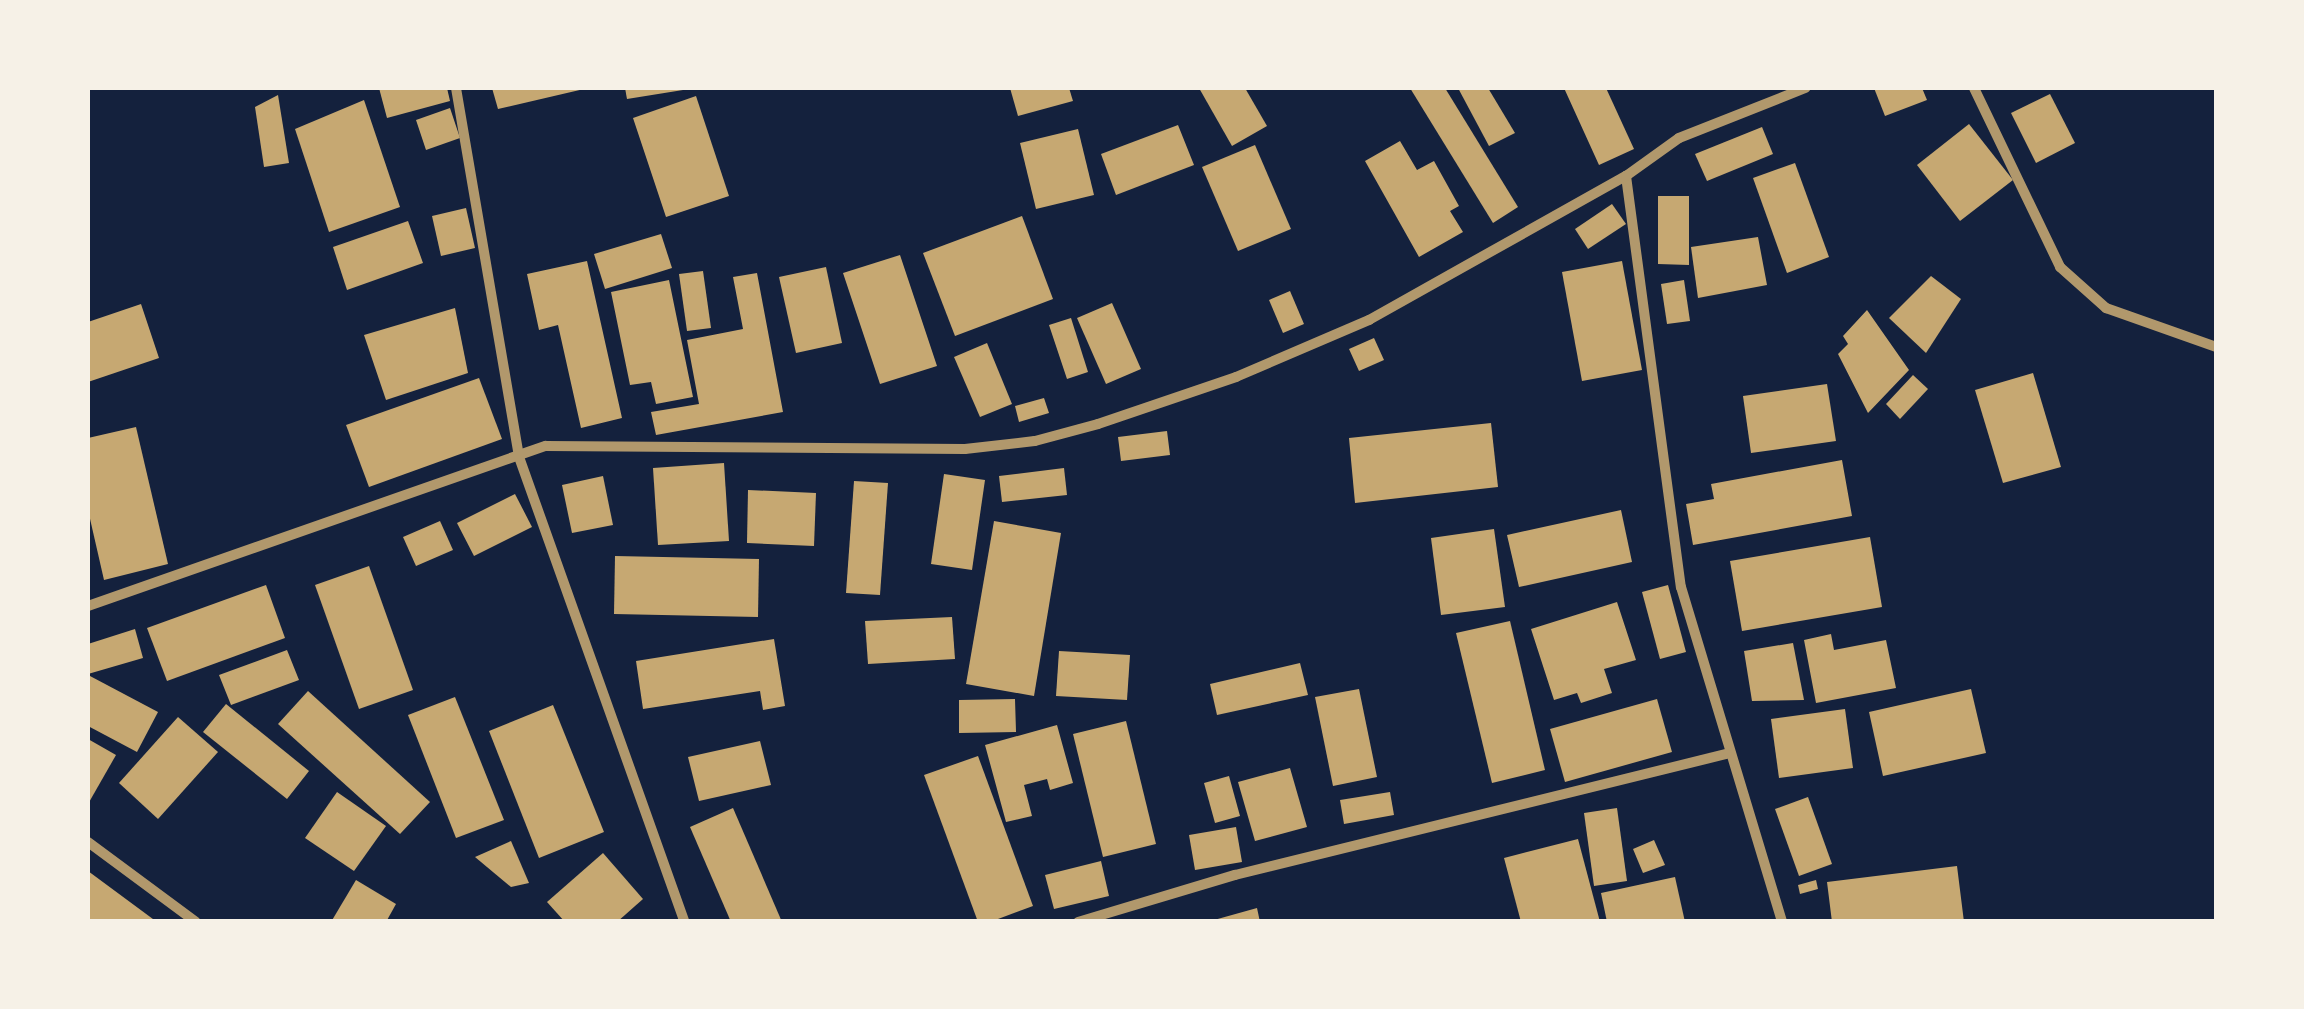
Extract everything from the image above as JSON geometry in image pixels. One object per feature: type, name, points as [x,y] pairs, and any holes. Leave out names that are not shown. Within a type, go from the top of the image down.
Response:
[{"type":"street","points":[[456,88],[519,457],[685,922]]},
{"type":"street","points":[[88,606],[546,446],[964,450],[1035,441],[1236,377],[1369,320],[1626,176],[1680,138],[1805,88]]},
{"type":"street","points":[[1974,88],[2060,268],[2106,308],[2216,347]]},
{"type":"street","points":[[1626,176],[1680,587],[1726,754],[1782,922]]},
{"type":"street","points":[[1078,922],[1235,876],[1726,754]]},
{"type":"street","points":[[88,842],[196,922]]},
{"type":"building","points":[[379,88],[447,88],[450,101],[387,118]]},
{"type":"building","points":[[492,88],[584,88],[584,89],[498,109]]},
{"type":"building","points":[[625,88],[683,88],[683,90],[627,99]]},
{"type":"building","points":[[1010,88],[1069,88],[1073,101],[1018,116]]},
{"type":"building","points":[[1199,88],[1245,88],[1267,126],[1232,146]]},
{"type":"building","points":[[1410,88],[1445,88],[1518,207],[1493,223]]},
{"type":"building","points":[[1458,88],[1488,88],[1515,133],[1489,146]]},
{"type":"building","points":[[1564,88],[1606,88],[1634,149],[1599,165]]},
{"type":"building","points":[[1874,88],[1922,88],[1927,100],[1885,116]]},
{"type":"building","points":[[2050,94],[2075,143],[2036,163],[2011,113]]},
{"type":"building","points":[[278,95],[289,163],[264,167],[255,107]]},
{"type":"building","points":[[696,96],[729,196],[666,217],[633,118]]},
{"type":"building","points":[[364,100],[400,207],[329,232],[295,129]]},
{"type":"building","points":[[450,108],[460,138],[426,150],[416,120]]},
{"type":"building","points":[[1969,124],[2013,180],[1960,221],[1917,165]]},
{"type":"building","points":[[1178,125],[1194,165],[1116,195],[1101,154]]},
{"type":"building","points":[[1762,127],[1773,154],[1707,181],[1695,154]]},
{"type":"building","points":[[1078,129],[1094,195],[1036,209],[1020,143]]},
{"type":"building","points":[[1400,141],[1417,170],[1434,161],[1459,206],[1450,211],[1463,232],[1419,257],[1365,161]]},
{"type":"building","points":[[1255,145],[1291,229],[1238,251],[1202,167]]},
{"type":"building","points":[[1795,163],[1829,257],[1787,273],[1753,178]]},
{"type":"building","points":[[1658,196],[1689,196],[1689,265],[1658,264]]},
{"type":"building","points":[[1612,204],[1626,224],[1588,249],[1575,229]]},
{"type":"building","points":[[466,208],[475,248],[441,256],[432,216]]},
{"type":"building","points":[[1022,216],[1053,299],[955,336],[923,253]]},
{"type":"building","points":[[408,221],[423,263],[347,290],[333,247]]},
{"type":"building","points":[[661,234],[672,268],[605,289],[594,254]]},
{"type":"building","points":[[1758,237],[1767,285],[1698,298],[1691,247]]},
{"type":"building","points":[[900,255],[937,366],[880,384],[843,273]]},
{"type":"building","points":[[587,261],[622,418],[581,428],[558,325],[539,330],[527,274]]},
{"type":"building","points":[[1622,261],[1642,370],[1582,381],[1562,272]]},
{"type":"building","points":[[826,267],[842,343],[796,353],[779,277]]},
{"type":"building","points":[[703,271],[711,328],[687,331],[679,274]]},
{"type":"building","points":[[757,273],[783,412],[656,435],[651,412],[699,404],[687,340],[743,329],[733,277]]},
{"type":"building","points":[[1931,276],[1961,299],[1926,353],[1889,318]]},
{"type":"building","points":[[669,280],[693,397],[656,404],[651,382],[630,385],[611,292]]},
{"type":"building","points":[[1684,280],[1690,321],[1667,324],[1661,284]]},
{"type":"building","points":[[1290,291],[1304,324],[1283,333],[1269,300]]},
{"type":"building","points":[[1112,303],[1141,369],[1106,384],[1077,318]]},
{"type":"building","points":[[141,304],[159,358],[88,382],[88,322]]},
{"type":"building","points":[[455,308],[468,373],[386,400],[364,335]]},
{"type":"building","points":[[1867,310],[1909,370],[1868,413],[1838,354],[1848,344],[1843,336]]},
{"type":"building","points":[[1071,318],[1088,372],[1067,379],[1049,325]]},
{"type":"building","points":[[1374,338],[1384,360],[1359,371],[1349,349]]},
{"type":"building","points":[[987,343],[1012,404],[980,417],[954,357]]},
{"type":"building","points":[[2033,373],[2061,467],[2003,483],[1975,390]]},
{"type":"building","points":[[1913,375],[1928,389],[1900,419],[1886,404]]},
{"type":"building","points":[[479,378],[502,439],[369,487],[346,425]]},
{"type":"building","points":[[1827,384],[1836,441],[1751,453],[1743,396]]},
{"type":"building","points":[[1044,398],[1049,413],[1019,422],[1015,406]]},
{"type":"building","points":[[1491,423],[1498,487],[1355,503],[1349,438]]},
{"type":"building","points":[[136,427],[168,564],[104,580],[88,510],[88,438]]},
{"type":"building","points":[[1167,431],[1170,455],[1121,461],[1118,437]]},
{"type":"building","points":[[1842,460],[1852,516],[1693,545],[1686,504],[1714,499],[1711,484]]},
{"type":"building","points":[[724,463],[729,541],[658,545],[653,468]]},
{"type":"building","points":[[1064,468],[1067,495],[1002,502],[999,476]]},
{"type":"building","points":[[944,474],[985,480],[972,570],[931,564]]},
{"type":"building","points":[[603,476],[613,525],[572,533],[562,485]]},
{"type":"building","points":[[854,481],[888,483],[880,595],[846,593]]},
{"type":"building","points":[[748,490],[816,493],[814,546],[747,543]]},
{"type":"building","points":[[515,494],[532,527],[474,556],[457,523]]},
{"type":"building","points":[[1621,510],[1632,562],[1519,587],[1507,535]]},
{"type":"building","points":[[440,521],[453,550],[416,566],[403,537]]},
{"type":"building","points":[[994,521],[1061,533],[1034,696],[966,684]]},
{"type":"building","points":[[1494,529],[1505,607],[1441,615],[1431,538]]},
{"type":"building","points":[[1870,537],[1882,607],[1742,631],[1730,561]]},
{"type":"building","points":[[615,556],[759,559],[758,617],[614,614]]},
{"type":"building","points":[[369,566],[413,690],[359,709],[315,585]]},
{"type":"building","points":[[266,585],[285,638],[167,681],[147,628]]},
{"type":"building","points":[[1668,585],[1686,652],[1660,659],[1642,592]]},
{"type":"building","points":[[1617,602],[1636,660],[1604,669],[1612,693],[1581,703],[1577,693],[1554,700],[1531,629]]},
{"type":"building","points":[[952,617],[955,659],[868,664],[865,621]]},
{"type":"building","points":[[1510,621],[1545,770],[1492,783],[1456,633]]},
{"type":"building","points":[[135,629],[143,658],[88,674],[88,644]]},
{"type":"building","points":[[1831,634],[1834,650],[1886,640],[1896,688],[1816,703],[1804,640]]},
{"type":"building","points":[[774,639],[785,706],[763,710],[760,691],[643,709],[636,661]]},
{"type":"building","points":[[1793,643],[1804,700],[1752,701],[1744,651]]},
{"type":"building","points":[[287,650],[299,680],[231,705],[219,675]]},
{"type":"building","points":[[1059,651],[1130,655],[1127,700],[1056,696]]},
{"type":"building","points":[[1300,663],[1308,695],[1217,715],[1210,684]]},
{"type":"building","points":[[90,676],[158,712],[137,752],[88,726]]},
{"type":"building","points":[[1359,689],[1377,777],[1333,786],[1315,697]]},
{"type":"building","points":[[1971,689],[1986,753],[1883,776],[1869,712]]},
{"type":"building","points":[[308,691],[430,802],[400,834],[278,724]]},
{"type":"building","points":[[455,697],[504,820],[456,838],[408,715]]},
{"type":"building","points":[[1015,699],[1016,732],[959,733],[959,700]]},
{"type":"building","points":[[1657,699],[1672,752],[1565,782],[1550,729]]},
{"type":"building","points":[[226,704],[309,771],[287,799],[203,732]]},
{"type":"building","points":[[553,705],[604,832],[539,858],[489,731]]},
{"type":"building","points":[[1845,709],[1853,768],[1779,778],[1771,719]]},
{"type":"building","points":[[178,717],[218,752],[158,819],[119,783]]},
{"type":"building","points":[[1126,721],[1156,844],[1103,857],[1073,734]]},
{"type":"building","points":[[1057,725],[1073,783],[1050,790],[1047,779],[1024,785],[1032,816],[1006,822],[985,745]]},
{"type":"building","points":[[88,739],[116,755],[88,804]]},
{"type":"building","points":[[760,741],[771,785],[699,801],[688,757]]},
{"type":"building","points":[[978,756],[1033,906],[990,922],[978,922],[924,775]]},
{"type":"building","points":[[1290,768],[1307,827],[1255,841],[1238,782]]},
{"type":"building","points":[[1229,776],[1240,816],[1215,823],[1204,783]]},
{"type":"building","points":[[337,792],[386,826],[354,871],[305,838]]},
{"type":"building","points":[[1390,792],[1394,815],[1344,824],[1340,800]]},
{"type":"building","points":[[1808,797],[1832,864],[1799,876],[1775,809]]},
{"type":"building","points":[[733,808],[782,922],[731,922],[690,827]]},
{"type":"building","points":[[1617,808],[1627,881],[1594,886],[1584,813]]},
{"type":"building","points":[[1236,827],[1242,862],[1195,870],[1189,835]]},
{"type":"building","points":[[1578,839],[1600,922],[1521,922],[1504,858]]},
{"type":"building","points":[[1654,840],[1665,865],[1643,873],[1633,849]]},
{"type":"building","points":[[511,841],[529,883],[511,887],[475,857]]},
{"type":"building","points":[[603,853],[643,899],[617,922],[565,922],[547,902]]},
{"type":"building","points":[[1101,861],[1109,896],[1054,909],[1045,875]]},
{"type":"building","points":[[1957,866],[1964,922],[1832,922],[1827,882]]},
{"type":"building","points":[[88,871],[157,922],[88,922]]},
{"type":"building","points":[[1675,877],[1685,922],[1607,922],[1601,893]]},
{"type":"building","points":[[356,880],[396,904],[386,922],[331,922]]},
{"type":"building","points":[[1816,880],[1818,889],[1800,894],[1798,885]]},
{"type":"building","points":[[1257,908],[1260,922],[1214,922],[1214,920]]}]
